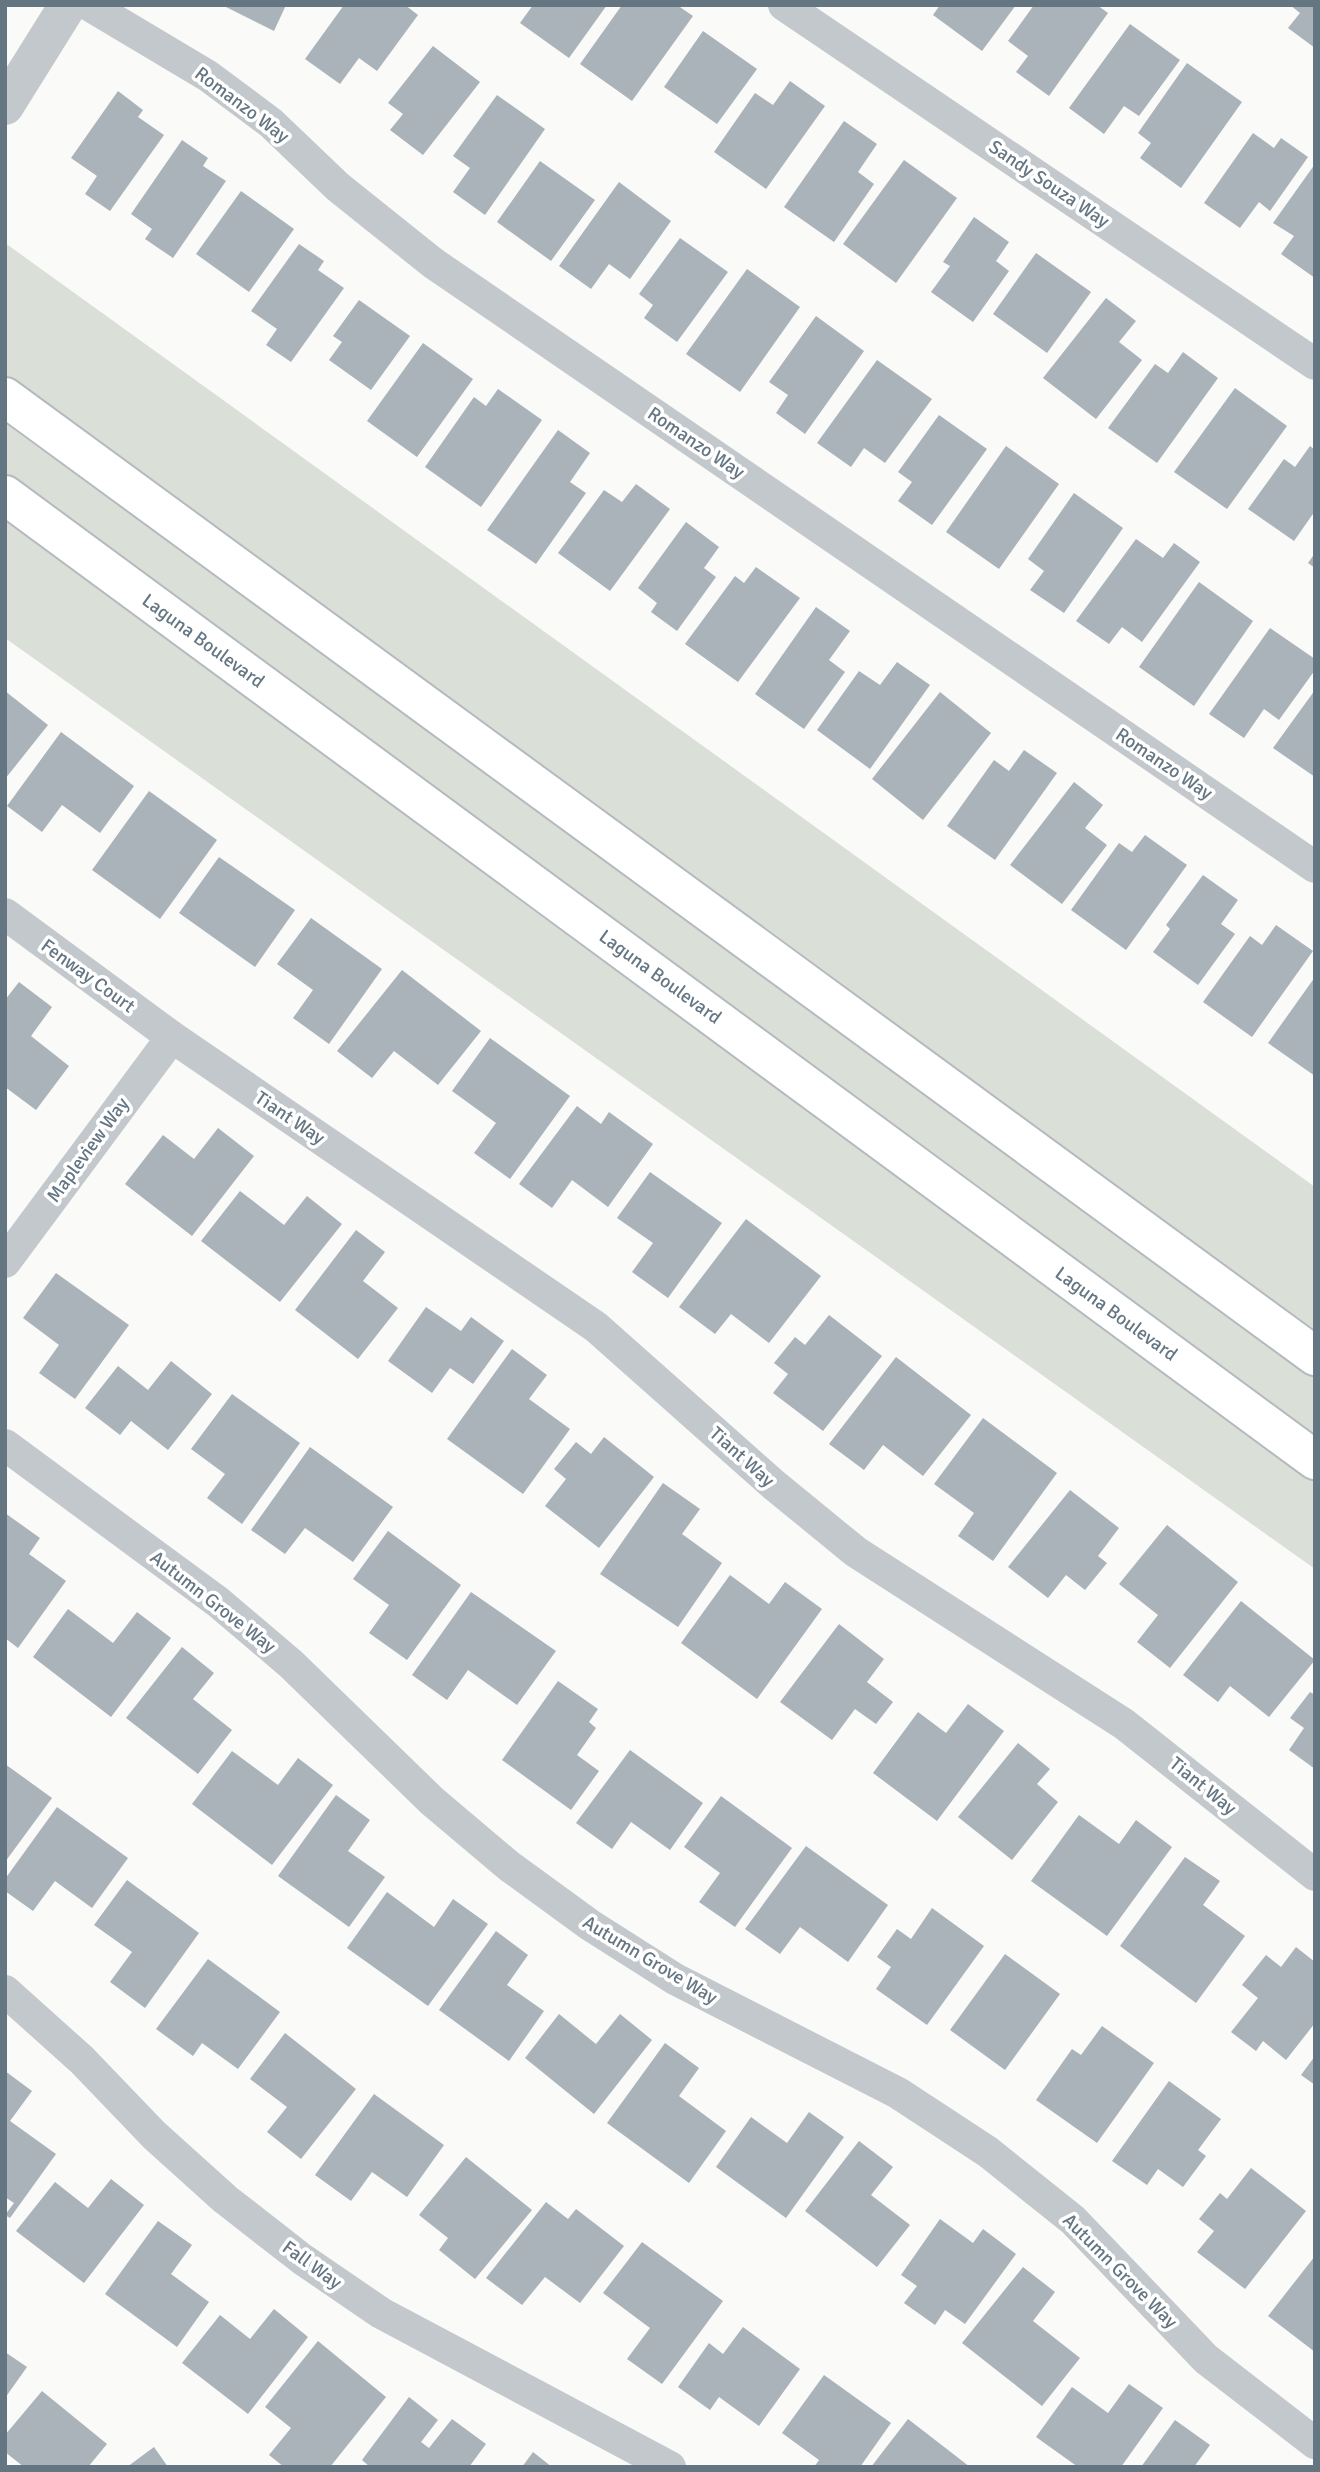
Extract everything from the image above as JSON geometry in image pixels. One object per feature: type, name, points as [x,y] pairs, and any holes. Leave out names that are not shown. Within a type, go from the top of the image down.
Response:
[{"type":"main road","points":[[5,397],[1315,1356]]},
{"type":"main road","name":"Laguna Boulevard","points":[[5,495],[1315,1460]]},
{"type":"street","points":[[5,106],[68,5]]},
{"type":"street","name":"Romanzo Way","points":[[89,5],[208,76],[261,116],[338,187],[433,263],[1315,867]]},
{"type":"street","name":"Sandy Souza Way","points":[[784,5],[1315,364]]},
{"type":"street","name":"Fenway Court","points":[[5,915],[172,1037]]},
{"type":"street","name":"Mapleview Way","points":[[5,1262],[172,1037]]},
{"type":"street","name":"Tiant Way","points":[[172,1037],[596,1327],[774,1485],[856,1552],[1124,1724],[1315,1875]]},
{"type":"street","name":"Autumn Grove Way","points":[[5,1445],[218,1602],[291,1664],[432,1801],[509,1866],[570,1910],[675,1979],[898,2093],[988,2152],[1073,2220],[1206,2359],[1315,2443]]},
{"type":"street","name":"Fall Way","points":[[5,1991],[82,2060],[154,2135],[225,2199],[302,2259],[381,2313],[670,2467]]},
{"type":"shaded area","points":[[5,243],[1315,1187],[1315,1569],[5,638]]},
{"type":"building","points":[[222,5],[286,5],[274,31]]},
{"type":"building","points":[[344,5],[405,5],[418,15],[377,71],[359,58],[340,84],[305,59]]},
{"type":"building","points":[[533,5],[607,5],[569,58],[520,23]]},
{"type":"building","points":[[622,5],[677,5],[693,16],[632,101],[580,64]]},
{"type":"building","points":[[940,5],[1016,5],[982,51],[933,15]]},
{"type":"building","points":[[1034,5],[1097,5],[1108,13],[1049,96],[1016,72],[1028,56],[1008,41]]},
{"type":"building","points":[[1290,5],[1315,5],[1315,48],[1288,28],[1300,13]]},
{"type":"building","points":[[1130,24],[1180,60],[1139,116],[1124,106],[1104,134],[1069,108]]},
{"type":"building","points":[[703,31],[757,69],[717,124],[664,87]]},
{"type":"building","points":[[433,46],[480,82],[423,155],[390,130],[403,114],[388,103]]},
{"type":"building","points":[[1187,63],[1242,102],[1181,188],[1140,158],[1151,143],[1138,133]]},
{"type":"building","points":[[790,81],[825,106],[766,189],[714,152],[755,93],[773,105]]},
{"type":"building","points":[[118,91],[143,110],[138,117],[164,135],[110,211],[85,194],[97,176],[71,158]]},
{"type":"building","points":[[497,95],[545,129],[485,215],[453,192],[470,168],[453,156]]},
{"type":"building","points":[[844,121],[877,144],[858,172],[874,184],[834,242],[784,207]]},
{"type":"building","points":[[1253,133],[1274,148],[1281,138],[1308,157],[1270,211],[1259,202],[1240,228],[1204,203]]},
{"type":"building","points":[[182,140],[208,158],[203,166],[226,181],[173,258],[145,239],[152,229],[131,214]]},
{"type":"building","points":[[904,160],[957,198],[896,283],[843,244]]},
{"type":"building","points":[[540,161],[595,200],[551,261],[497,222]]},
{"type":"building","points":[[1315,164],[1315,278],[1281,254],[1294,236],[1273,223]]},
{"type":"building","points":[[619,182],[671,221],[630,279],[609,264],[591,289],[559,266]]},
{"type":"building","points":[[241,191],[294,229],[249,292],[196,254]]},
{"type":"building","points":[[974,217],[1009,242],[996,261],[1009,271],[973,322],[931,292],[950,266],[943,262]]},
{"type":"building","points":[[680,238],[728,272],[677,342],[644,318],[653,305],[639,294]]},
{"type":"building","points":[[299,244],[324,261],[318,270],[344,288],[291,362],[266,345],[277,329],[251,311]]},
{"type":"building","points":[[1036,253],[1091,292],[1047,353],[993,314]]},
{"type":"building","points":[[747,269],[800,307],[740,392],[686,354]]},
{"type":"building","points":[[1106,298],[1136,321],[1119,342],[1142,360],[1096,419],[1043,378]]},
{"type":"building","points":[[359,300],[410,336],[371,390],[329,360],[342,342],[333,336]]},
{"type":"building","points":[[816,316],[864,351],[805,434],[776,413],[788,395],[769,382]]},
{"type":"building","points":[[423,343],[473,379],[417,457],[367,421]]},
{"type":"building","points":[[1183,352],[1218,378],[1157,463],[1108,428],[1155,364],[1168,373]]},
{"type":"building","points":[[877,360],[932,399],[885,463],[864,448],[851,467],[817,443]]},
{"type":"building","points":[[1235,388],[1287,426],[1227,509],[1174,472]]},
{"type":"building","points":[[498,389],[542,420],[481,507],[425,467],[474,397],[486,406]]},
{"type":"building","points":[[939,415],[987,449],[932,525],[898,501],[912,482],[898,472]]},
{"type":"building","points":[[558,430],[590,453],[570,482],[586,493],[536,564],[487,530]]},
{"type":"building","points":[[1006,446],[1059,484],[999,569],[946,532]]},
{"type":"building","points":[[1310,446],[1315,450],[1315,511],[1294,541],[1248,509],[1284,459],[1295,467]]},
{"type":"building","points":[[636,484],[670,509],[610,591],[558,553],[604,490],[622,502]]},
{"type":"building","points":[[1074,493],[1123,528],[1064,613],[1030,590],[1044,571],[1028,559]]},
{"type":"building","points":[[686,522],[719,547],[704,568],[716,577],[677,631],[651,612],[657,603],[638,588]]},
{"type":"building","points":[[1136,539],[1163,558],[1174,543],[1200,562],[1142,642],[1122,627],[1109,644],[1076,621]]},
{"type":"building","points":[[1315,553],[1315,568],[1308,563]]},
{"type":"building","points":[[756,567],[800,598],[738,682],[685,644],[735,576],[744,583]]},
{"type":"building","points":[[1199,582],[1253,621],[1194,706],[1139,667]]},
{"type":"building","points":[[816,607],[850,631],[829,660],[845,672],[804,729],[755,694]]},
{"type":"building","points":[[1270,628],[1315,659],[1315,670],[1279,720],[1264,709],[1244,738],[1209,714]]},
{"type":"building","points":[[897,662],[930,685],[870,769],[817,730],[859,671],[880,685]]},
{"type":"building","points":[[1315,690],[1315,777],[1273,748]]},
{"type":"building","points":[[5,691],[48,725],[5,779]]},
{"type":"building","points":[[940,692],[991,733],[923,820],[872,779]]},
{"type":"building","points":[[61,732],[134,786],[100,833],[62,805],[42,832],[7,806]]},
{"type":"building","points":[[1024,750],[1057,773],[995,860],[947,826],[994,760],[1009,771]]},
{"type":"building","points":[[1074,782],[1103,805],[1085,828],[1107,845],[1062,904],[1010,865]]},
{"type":"building","points":[[149,791],[217,840],[160,919],[92,870]]},
{"type":"building","points":[[1145,835],[1187,865],[1126,950],[1071,910],[1119,843],[1132,852]]},
{"type":"building","points":[[219,857],[295,910],[255,967],[179,913]]},
{"type":"building","points":[[1203,875],[1238,900],[1221,924],[1235,934],[1198,985],[1153,952],[1170,929],[1166,925]]},
{"type":"building","points":[[311,918],[382,969],[329,1044],[293,1018],[313,990],[277,964]]},
{"type":"building","points":[[1276,925],[1313,951],[1252,1037],[1203,1002],[1250,936],[1262,945]]},
{"type":"building","points":[[402,970],[481,1031],[438,1085],[394,1051],[372,1078],[337,1051]]},
{"type":"building","points":[[1315,977],[1315,1076],[1268,1043]]},
{"type":"building","points":[[19,982],[52,1007],[31,1036],[69,1066],[36,1110],[5,1087],[5,1000]]},
{"type":"building","points":[[490,1038],[570,1096],[510,1179],[474,1153],[496,1123],[452,1091]]},
{"type":"building","points":[[577,1106],[601,1124],[609,1112],[653,1144],[608,1207],[572,1180],[552,1208],[519,1184]]},
{"type":"building","points":[[218,1128],[254,1156],[192,1236],[125,1184],[163,1135],[194,1159]]},
{"type":"building","points":[[650,1172],[722,1223],[668,1298],[632,1272],[653,1243],[617,1218]]},
{"type":"building","points":[[240,1191],[284,1225],[307,1196],[342,1224],[280,1302],[201,1241]]},
{"type":"building","points":[[746,1219],[821,1276],[769,1343],[731,1314],[715,1334],[679,1307]]},
{"type":"building","points":[[356,1230],[385,1252],[363,1281],[398,1308],[358,1359],[295,1310]]},
{"type":"building","points":[[56,1273],[129,1325],[75,1399],[39,1373],[59,1345],[23,1318]]},
{"type":"building","points":[[426,1307],[461,1331],[471,1317],[504,1341],[473,1384],[450,1368],[432,1393],[388,1361]]},
{"type":"building","points":[[829,1315],[882,1356],[823,1431],[773,1393],[788,1374],[774,1363],[795,1337],[805,1345]]},
{"type":"building","points":[[512,1349],[547,1375],[529,1399],[570,1429],[523,1494],[447,1439]]},
{"type":"building","points":[[896,1357],[971,1415],[923,1476],[883,1445],[864,1470],[829,1444]]},
{"type":"building","points":[[171,1361],[212,1394],[168,1450],[131,1421],[120,1435],[85,1408],[118,1366],[148,1390]]},
{"type":"building","points":[[232,1394],[300,1443],[242,1524],[207,1498],[225,1474],[191,1449]]},
{"type":"building","points":[[983,1418],[1057,1473],[993,1561],[958,1536],[974,1513],[934,1484]]},
{"type":"building","points":[[604,1437],[654,1477],[599,1548],[545,1506],[566,1479],[554,1469],[576,1442],[591,1454]]},
{"type":"building","points":[[310,1447],[393,1507],[353,1562],[305,1528],[285,1554],[251,1530]]},
{"type":"building","points":[[663,1483],[700,1509],[682,1534],[722,1563],[678,1627],[600,1574]]},
{"type":"building","points":[[1070,1490],[1119,1528],[1098,1556],[1107,1563],[1085,1590],[1066,1575],[1048,1598],[1008,1567]]},
{"type":"building","points":[[5,1513],[40,1538],[29,1554],[66,1581],[18,1648],[5,1638]]},
{"type":"building","points":[[1167,1525],[1238,1582],[1170,1668],[1137,1642],[1158,1615],[1119,1584]]},
{"type":"building","points":[[388,1531],[461,1585],[407,1660],[369,1633],[389,1605],[353,1579]]},
{"type":"building","points":[[730,1575],[769,1604],[785,1582],[822,1609],[757,1699],[681,1643]]},
{"type":"building","points":[[471,1592],[556,1651],[517,1705],[468,1670],[447,1700],[412,1675]]},
{"type":"building","points":[[1241,1601],[1315,1660],[1269,1717],[1230,1686],[1218,1702],[1183,1675]]},
{"type":"building","points":[[68,1609],[113,1643],[137,1612],[171,1638],[111,1717],[33,1657]]},
{"type":"building","points":[[839,1624],[884,1659],[867,1682],[893,1702],[876,1724],[855,1709],[832,1740],[780,1702]]},
{"type":"building","points":[[182,1647],[214,1673],[193,1699],[232,1730],[198,1774],[126,1718]]},
{"type":"building","points":[[558,1681],[598,1709],[589,1722],[596,1728],[577,1755],[599,1771],[571,1810],[502,1760]]},
{"type":"building","points":[[1310,1692],[1315,1695],[1315,1769],[1289,1750],[1304,1728],[1290,1718]]},
{"type":"building","points":[[968,1704],[1004,1731],[937,1821],[873,1773],[918,1712],[946,1733]]},
{"type":"building","points":[[1018,1743],[1050,1769],[1037,1784],[1058,1802],[1012,1860],[958,1817]]},
{"type":"building","points":[[630,1750],[703,1803],[670,1850],[631,1822],[612,1849],[576,1823]]},
{"type":"building","points":[[232,1751],[278,1785],[298,1758],[333,1785],[272,1865],[192,1804]]},
{"type":"building","points":[[5,1764],[52,1798],[5,1862]]},
{"type":"building","points":[[336,1795],[370,1820],[348,1851],[385,1877],[349,1927],[278,1876]]},
{"type":"building","points":[[721,1796],[792,1848],[735,1927],[699,1902],[720,1873],[684,1847]]},
{"type":"building","points":[[57,1807],[128,1858],[92,1908],[55,1881],[33,1911],[5,1891],[5,1879]]},
{"type":"building","points":[[1079,1815],[1119,1844],[1136,1820],[1172,1847],[1107,1936],[1031,1881]]},
{"type":"building","points":[[806,1846],[888,1905],[848,1962],[800,1927],[780,1954],[745,1929]]},
{"type":"building","points":[[1185,1857],[1220,1881],[1203,1905],[1245,1936],[1196,2003],[1120,1946]]},
{"type":"building","points":[[127,1880],[199,1933],[145,2008],[110,1982],[132,1952],[94,1925]]},
{"type":"building","points":[[387,1892],[434,1927],[453,1899],[488,1924],[428,2006],[347,1948]]},
{"type":"building","points":[[932,1908],[984,1946],[927,2025],[876,1989],[891,1967],[877,1957],[897,1929],[911,1939]]},
{"type":"building","points":[[496,1931],[528,1955],[507,1985],[544,2011],[509,2061],[439,2010]]},
{"type":"building","points":[[1296,1947],[1315,1962],[1315,2023],[1286,2060],[1263,2041],[1256,2051],[1231,2032],[1258,1998],[1242,1985],[1266,1955],[1281,1967]]},
{"type":"building","points":[[1005,1954],[1060,1994],[1005,2070],[950,2030]]},
{"type":"building","points":[[208,1959],[280,2012],[238,2069],[202,2043],[193,2056],[156,2029]]},
{"type":"building","points":[[559,2014],[596,2044],[620,2014],[652,2040],[594,2114],[525,2058]]},
{"type":"building","points":[[1102,2026],[1154,2063],[1097,2143],[1036,2100],[1072,2049],[1081,2055]]},
{"type":"building","points":[[285,2033],[356,2089],[301,2159],[267,2132],[287,2107],[250,2079]]},
{"type":"building","points":[[665,2043],[699,2068],[679,2096],[726,2131],[689,2183],[607,2123]]},
{"type":"building","points":[[1315,2056],[1315,2085],[1301,2075]]},
{"type":"building","points":[[5,2071],[32,2091],[10,2121],[56,2154],[10,2218],[5,2215],[14,2203],[5,2197]]},
{"type":"building","points":[[1169,2081],[1221,2119],[1198,2150],[1206,2156],[1183,2187],[1158,2169],[1147,2185],[1112,2161]]},
{"type":"building","points":[[374,2094],[444,2145],[407,2197],[372,2172],[351,2201],[315,2175]]},
{"type":"building","points":[[809,2112],[844,2137],[786,2218],[716,2167],[751,2117],[787,2143]]},
{"type":"building","points":[[859,2141],[893,2167],[871,2195],[910,2225],[877,2267],[805,2211]]},
{"type":"building","points":[[466,2157],[532,2210],[475,2279],[439,2250],[448,2238],[419,2215]]},
{"type":"building","points":[[1251,2168],[1306,2211],[1245,2289],[1197,2252],[1214,2231],[1199,2219],[1220,2193],[1227,2199]]},
{"type":"building","points":[[111,2179],[144,2205],[84,2283],[16,2231],[55,2182],[88,2208]]},
{"type":"building","points":[[546,2202],[568,2219],[576,2209],[624,2246],[580,2303],[545,2277],[522,2305],[486,2278]]},
{"type":"building","points":[[940,2219],[973,2243],[983,2229],[1016,2254],[965,2324],[945,2310],[935,2325],[904,2303],[917,2286],[901,2275]]},
{"type":"building","points":[[158,2221],[192,2245],[171,2274],[209,2302],[177,2347],[105,2294]]},
{"type":"building","points":[[642,2242],[723,2301],[662,2384],[627,2359],[650,2328],[603,2293]]},
{"type":"building","points":[[1315,2256],[1315,2352],[1268,2316]]},
{"type":"building","points":[[1023,2267],[1055,2292],[1033,2321],[1080,2358],[1042,2406],[962,2343]]},
{"type":"building","points":[[274,2309],[308,2337],[248,2414],[182,2363],[220,2315],[250,2339]]},
{"type":"building","points":[[743,2327],[800,2369],[759,2426],[719,2397],[710,2410],[678,2387],[709,2343],[723,2354]]},
{"type":"building","points":[[318,2341],[386,2397],[330,2467],[284,2467],[269,2455],[291,2428],[265,2407]]},
{"type":"building","points":[[5,2352],[27,2367],[5,2398]]},
{"type":"building","points":[[824,2375],[891,2423],[860,2467],[814,2467],[819,2460],[782,2433]]},
{"type":"building","points":[[1129,2384],[1163,2408],[1121,2467],[1078,2467],[1036,2437],[1072,2387],[1108,2413]]},
{"type":"building","points":[[42,2391],[107,2444],[88,2467],[24,2467],[5,2452],[5,2435]]},
{"type":"building","points":[[409,2397],[438,2420],[421,2442],[429,2448],[452,2419],[486,2444],[469,2467],[370,2467],[362,2460]]},
{"type":"building","points":[[908,2419],[970,2467],[871,2467]]},
{"type":"building","points":[[1175,2420],[1210,2445],[1194,2467],[1141,2467]]},
{"type":"building","points":[[154,2447],[168,2467],[127,2467]]},
{"type":"building","points":[[533,2452],[552,2467],[522,2467]]}]
